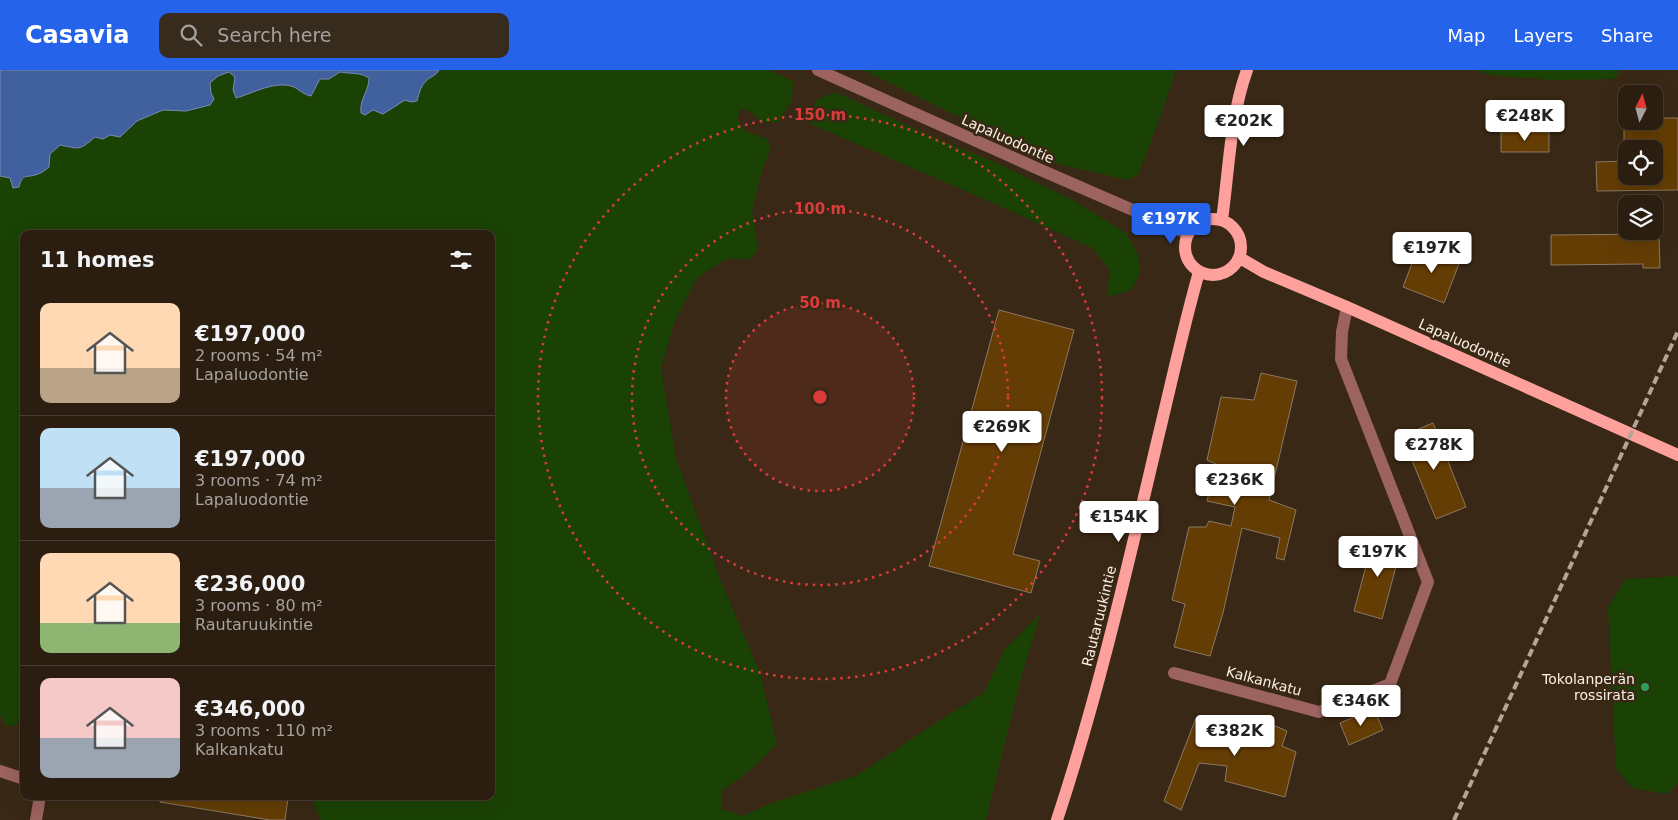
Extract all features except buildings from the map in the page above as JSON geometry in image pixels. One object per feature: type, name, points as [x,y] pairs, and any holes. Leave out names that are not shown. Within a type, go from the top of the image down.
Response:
[{"type":"main road","points":[[1222,220],[1234,117],[1247,70]]},
{"type":"main road","points":[[1212,218],[1222,220],[1230,224],[1237,231],[1241,239],[1240,258],[1235,266],[1227,272],[1209,275],[1192,267],[1187,259],[1185,242],[1194,226],[1202,220],[1212,218]]},
{"type":"main road","name":"Lapaluodontie","points":[[1240,258],[1264,272],[1347,306],[1678,455]]},
{"type":"main road","name":"Rautaruukintie","points":[[1057,820],[1107,652],[1200,272]]},
{"type":"street","name":"Lapaluodontie","points":[[818,70],[1188,234]]},
{"type":"street","name":"Kalkankatu","points":[[1174,673],[1319,712],[1390,684],[1428,582],[1342,360],[1342,332],[1347,306]]},
{"type":"street","points":[[0,771],[20,777]]},
{"type":"street","points":[[36,820],[39,800]]},
{"type":"green space","points":[[439,70],[769,70],[793,81],[792,100],[778,123],[763,122],[748,110],[741,109],[737,119],[745,131],[768,139],[770,150],[752,210],[758,249],[750,259],[726,259],[697,278],[674,323],[661,369],[676,458],[721,582],[759,670],[777,744],[754,767],[722,791],[722,809],[743,816],[769,804],[858,775],[984,693],[1004,650],[1040,614],[1018,689],[986,820],[321,820],[313,800],[495,800],[495,230],[20,230],[20,715],[17,725],[6,726],[0,714],[0,176],[21,179],[38,174],[50,154],[60,145],[76,149],[102,136],[120,137],[137,121],[163,110],[186,111],[211,93],[210,83],[218,76],[229,72],[235,76],[233,90],[237,98],[275,85],[293,87],[307,96],[320,79],[329,79],[340,72],[362,75],[369,78],[369,85],[359,106],[383,114],[405,100],[411,102],[426,80],[437,75]]},
{"type":"green space","points":[[863,70],[1176,70],[1138,175],[1127,180],[1054,163]]},
{"type":"green space","points":[[1476,70],[1619,70],[1616,79],[1552,80],[1489,75]]},
{"type":"green space","points":[[835,92],[926,134],[992,161],[1071,199],[1126,233],[1138,254],[1140,274],[1131,290],[1107,297],[1110,270],[1092,248],[804,121],[817,100]]},
{"type":"green space","name":"Tokolanperän rossirata","points":[[1678,576],[1678,783],[1667,794],[1632,788],[1616,768],[1608,607],[1626,579]]},
{"type":"water","points":[[0,70],[439,70],[424,83],[417,101],[405,100],[383,114],[373,110],[365,115],[361,113],[361,108],[369,78],[362,75],[340,72],[329,79],[320,79],[311,96],[304,94],[294,87],[279,85],[236,98],[233,90],[235,77],[229,72],[218,76],[210,83],[214,99],[210,105],[186,111],[163,110],[137,121],[120,137],[110,135],[103,139],[95,137],[79,148],[60,145],[50,154],[49,167],[39,174],[22,179],[19,187],[13,188],[10,178],[0,176]]},
{"type":"railway","points":[[1454,820],[1678,331]]},
{"type":"place","name":"Tokolanperän rossirata","points":[[1645,687]]}]
